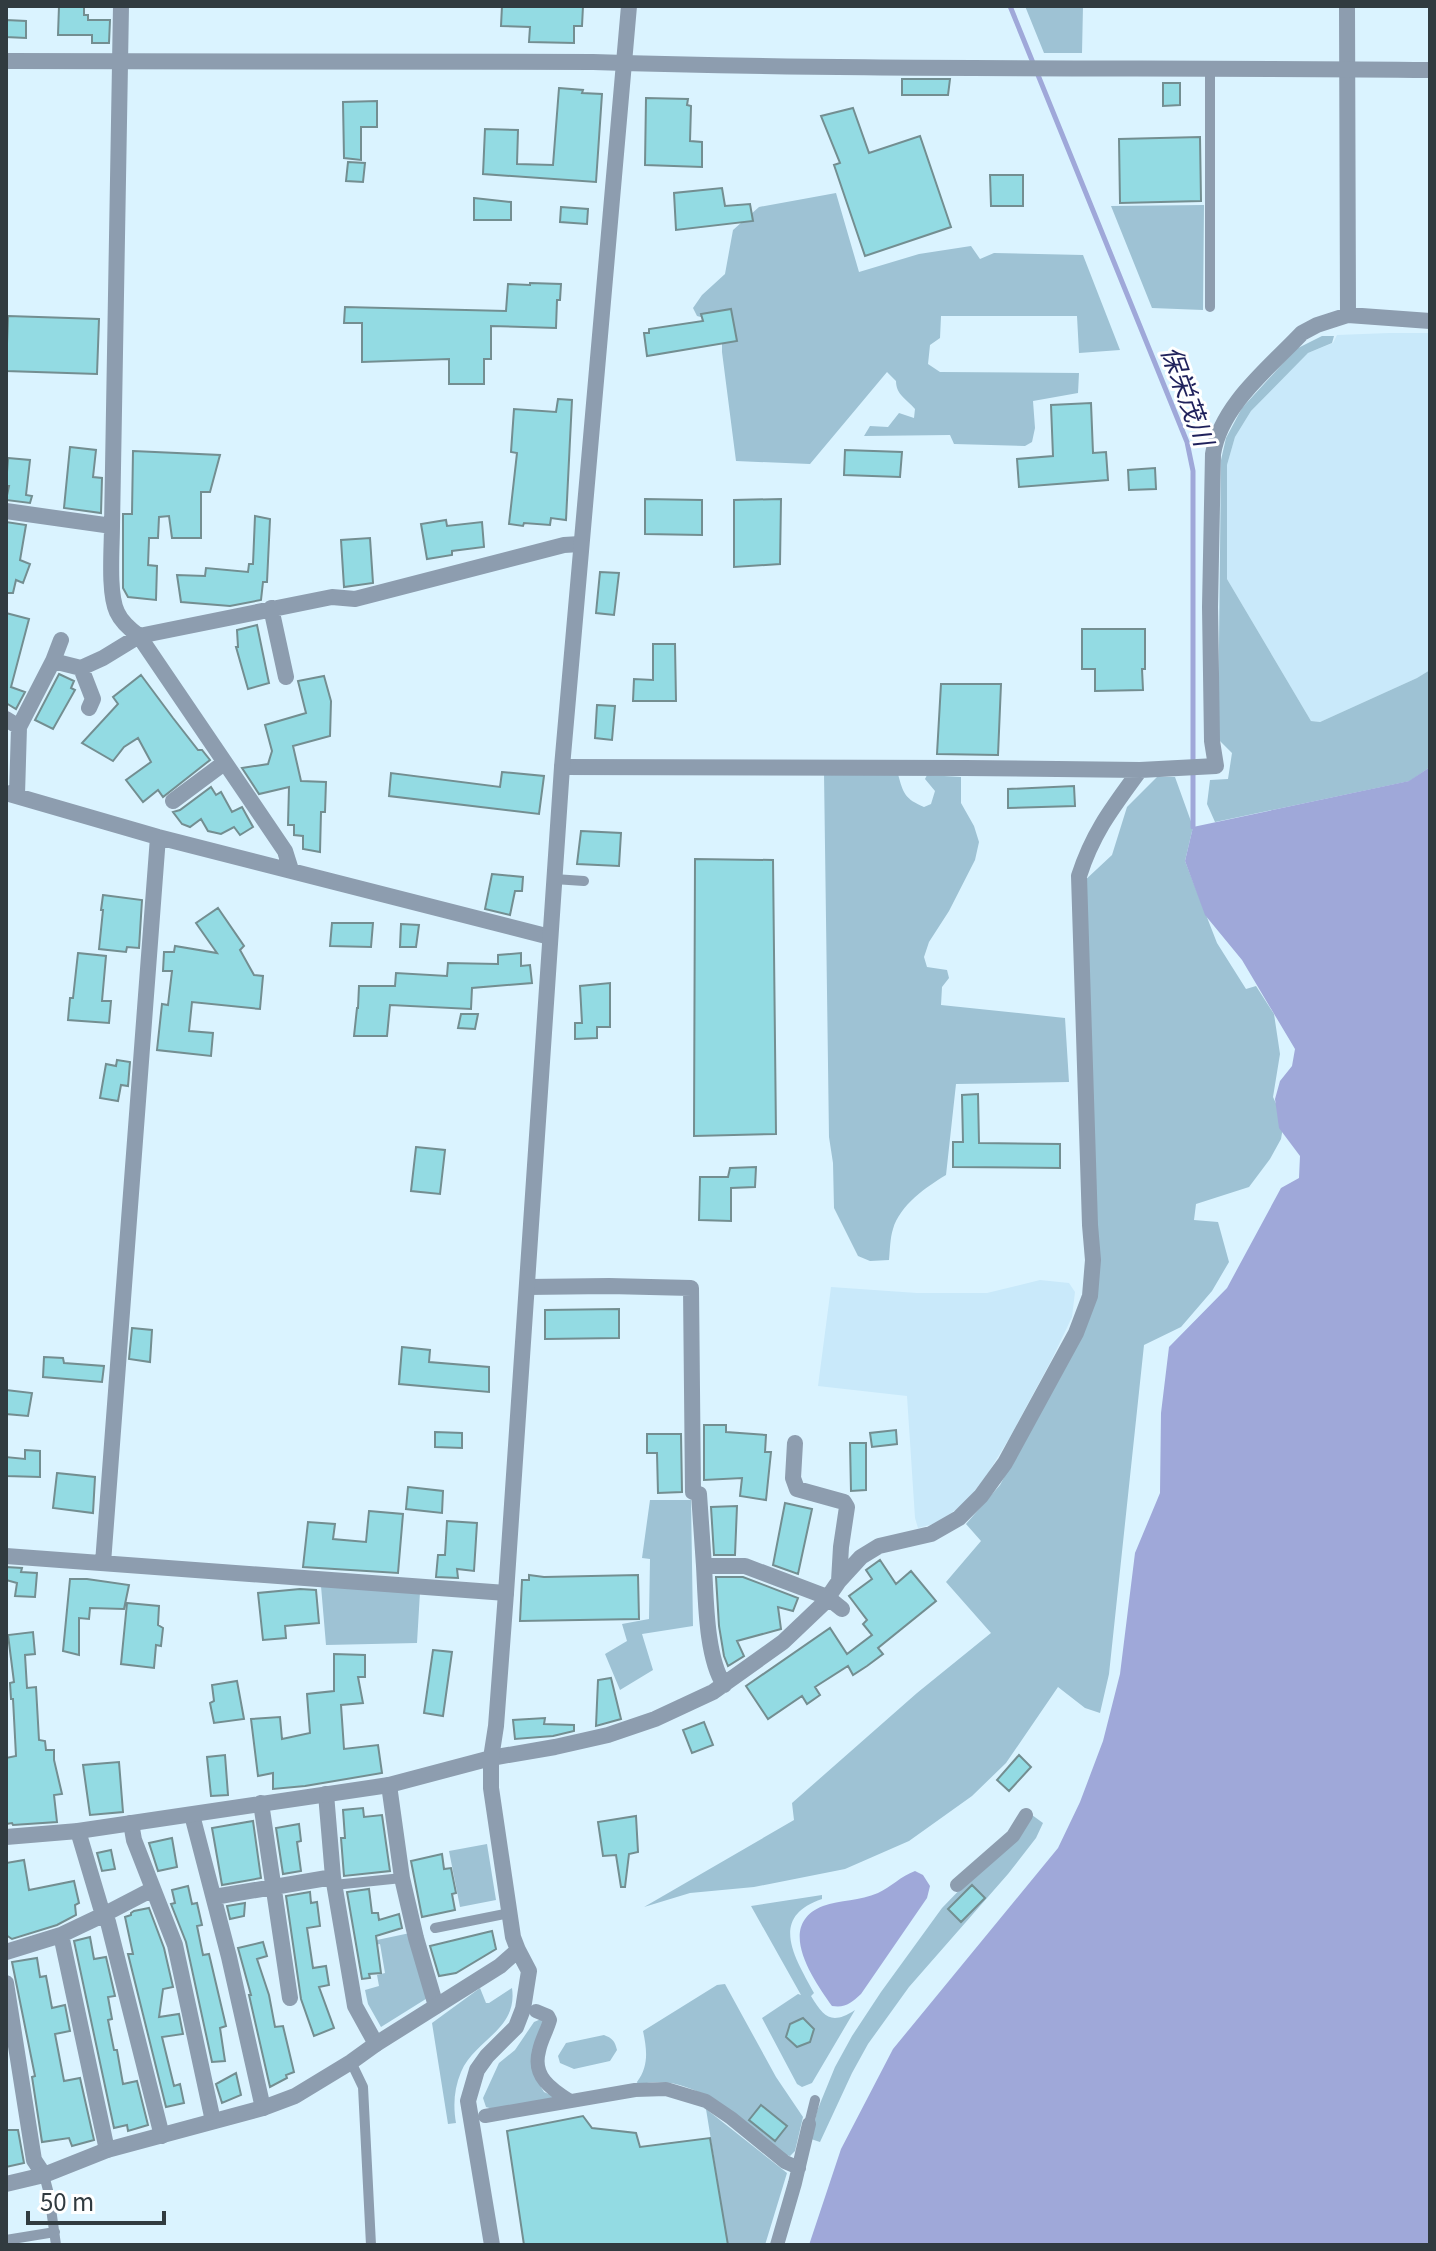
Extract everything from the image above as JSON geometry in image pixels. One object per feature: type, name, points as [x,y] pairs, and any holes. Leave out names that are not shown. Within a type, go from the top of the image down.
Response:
[{"type":"street","points":[[121,6],[112,526],[113,586],[117,612],[139,636],[285,851],[291,870]]},
{"type":"street","points":[[492,2245],[468,2101],[477,2070],[516,2027],[523,2009],[529,1971],[518,1950],[510,1913],[491,1788],[491,1758],[506,1593],[562,767],[629,6]]},
{"type":"street","points":[[1347,6],[1348,315]]},
{"type":"street","points":[[6,61],[1430,70]]},
{"type":"street","points":[[562,767],[1140,770],[1216,766],[1212,741],[1210,607],[1213,454],[1222,424],[1233,406],[1302,333],[1317,325],[1348,315],[1430,321]]},
{"type":"street","points":[[6,511],[112,526]]},
{"type":"street","points":[[53,661],[81,668],[139,636],[332,597],[355,599],[564,545],[580,544]]},
{"type":"street","points":[[271,608],[286,677]]},
{"type":"street","points":[[61,640],[53,661],[12,723],[12,794],[158,837],[550,937]]},
{"type":"street","points":[[81,668],[93,699],[89,708]]},
{"type":"street","points":[[173,801],[224,763]]},
{"type":"street","points":[[6,1837],[78,1831],[389,1785],[491,1758],[608,1735],[655,1719],[724,1685],[783,1642],[869,1551],[931,1534],[959,1518],[981,1496],[1005,1463],[1076,1333],[1090,1296],[1093,1260],[1079,876],[1099,826],[1140,770]]},
{"type":"street","points":[[103,1563],[158,837]]},
{"type":"street","points":[[527,1287],[691,1288],[693,1492],[699,1494],[707,1626],[718,1676],[724,1685]]},
{"type":"street","points":[[795,1443],[793,1478],[797,1489],[844,1502],[847,1507],[839,1581]]},
{"type":"street","points":[[6,1556],[506,1593]]},
{"type":"street","points":[[704,1566],[745,1566],[827,1597],[842,1609]]},
{"type":"street","points":[[389,1785],[402,1878],[436,2006]]},
{"type":"street","points":[[326,1794],[334,1881],[355,2006],[376,2044]]},
{"type":"street","points":[[261,1803],[290,1998]]},
{"type":"street","points":[[192,1815],[229,1957],[263,2108]]},
{"type":"street","points":[[957,1885],[1013,1836],[1026,1815]]},
{"type":"street","points":[[131,1823],[134,1840],[175,1945],[213,2121]]},
{"type":"street","points":[[78,1831],[103,1915],[108,1922],[162,2136]]},
{"type":"street","points":[[214,1897],[272,1886],[334,1881]]},
{"type":"street","points":[[6,1952],[61,1935],[153,1889]]},
{"type":"street","points":[[61,1935],[107,2150]]},
{"type":"street","points":[[6,2184],[44,2175],[107,2150],[263,2108],[295,2096],[500,1966],[518,1950]]},
{"type":"street","points":[[6,1983],[34,2160],[44,2175]]},
{"type":"street","points":[[536,2011],[550,2020],[538,2052],[540,2075],[546,2084],[570,2101]]},
{"type":"street","points":[[485,2116],[651,2088],[706,2101],[785,2162],[799,2168]]},
{"type":"street","points":[[777,2245],[809,2124]]},
{"type":"lane","points":[[1210,69],[1210,307]]},
{"type":"lane","points":[[554,879],[584,881]]},
{"type":"lane","points":[[334,1881],[402,1878]]},
{"type":"lane","points":[[435,1928],[510,1913]]},
{"type":"lane","points":[[351,2062],[363,2087],[371,2245]]},
{"type":"lane","points":[[809,2124],[815,2100]]},
{"type":"lane","points":[[44,2175],[56,2245]]},
{"type":"lane","points":[[6,2240],[55,2232]]},
{"type":"shaded area","points":[[1025,6],[1083,6],[1082,53],[1044,53]]},
{"type":"shaded area","points":[[836,193],[859,272],[919,254],[971,246],[980,259],[994,253],[1083,255],[1120,350],[1079,353],[1077,316],[941,316],[940,338],[930,345],[928,364],[940,372],[1079,373],[1078,393],[1033,401],[1035,428],[1032,442],[1025,446],[954,444],[950,435],[864,436],[870,426],[888,427],[899,413],[914,418],[915,409],[887,372],[810,464],[736,461],[722,352],[722,323],[697,316],[693,308],[725,274],[733,230],[759,207]]},
{"type":"shaded area","points":[[1204,205],[1203,310],[1152,308],[1111,206]]},
{"type":"shaded area","points":[[1430,333],[1430,670],[1320,722],[1311,721],[1227,579],[1227,465],[1235,437],[1251,411],[1308,353],[1333,343],[1337,335]]},
{"type":"shaded area","points":[[1322,336],[1334,336],[1332,343],[1308,353],[1251,411],[1235,437],[1227,465],[1227,579],[1311,721],[1320,722],[1430,670],[1430,767],[1410,781],[1215,822],[1207,804],[1210,780],[1228,779],[1232,753],[1218,739],[1221,460],[1226,438],[1242,408],[1296,349]]},
{"type":"shaded area","points":[[824,773],[898,774],[906,795],[924,807],[931,804],[935,791],[925,779],[927,775],[961,777],[961,803],[979,842],[975,860],[929,942],[924,957],[927,967],[947,970],[949,978],[942,987],[941,1005],[1065,1018],[1069,1082],[956,1084],[946,1175],[922,1191],[901,1212],[892,1233],[889,1260],[870,1261],[858,1256],[834,1208],[829,1137]]},
{"type":"shaded area","points":[[1157,777],[1175,777],[1193,827],[1185,861],[1217,943],[1246,989],[1256,986],[1274,1014],[1280,1054],[1273,1097],[1284,1121],[1281,1139],[1249,1187],[1196,1204],[1194,1220],[1218,1222],[1229,1262],[1212,1291],[1181,1327],[1144,1345],[1109,1674],[1100,1713],[1085,1708],[1058,1687],[1006,1763],[972,1796],[909,1841],[845,1869],[754,1887],[690,1893],[644,1907],[794,1820],[792,1803],[917,1693],[991,1633],[946,1582],[981,1541],[966,1524],[1000,1485],[1084,1329],[1092,1300],[1082,883],[1112,855],[1127,807]]},
{"type":"shaded area","points":[[1040,1280],[1069,1283],[1075,1292],[1072,1317],[1052,1359],[985,1478],[964,1504],[937,1523],[918,1528],[907,1396],[818,1386],[831,1287],[917,1293],[987,1293]]},
{"type":"shaded area","points":[[650,1500],[691,1500],[693,1626],[642,1634],[653,1670],[620,1690],[605,1654],[627,1641],[622,1624],[649,1619],[650,1559],[642,1558]]},
{"type":"shaded area","points":[[321,1586],[420,1592],[417,1643],[326,1645]]},
{"type":"shaded area","points":[[1032,1815],[1043,1823],[1036,1838],[909,1987],[868,2044],[820,2142],[811,2139],[817,2111],[835,2067],[881,1992],[942,1908]]},
{"type":"shaded area","points":[[487,1844],[496,1900],[460,1907],[449,1851]]},
{"type":"shaded area","points":[[822,1895],[822,1899],[795,1916],[791,1927],[794,1953],[820,2010],[834,2018],[855,2010],[812,2083],[802,2087],[797,2084],[762,2018],[801,1995],[751,1906]]},
{"type":"shaded area","points":[[410,1933],[429,1997],[381,2027],[368,2004],[365,1990],[379,1986],[377,1975],[385,1973],[380,1944],[359,1948],[358,1944]]},
{"type":"shaded area","points":[[725,1984],[776,2077],[803,2117],[795,2151],[790,2156],[736,2115],[698,2092],[658,2082],[638,2085],[646,2058],[643,2031],[717,1985]]},
{"type":"shaded area","points":[[480,1988],[486,2003],[489,2003],[512,1988],[512,2002],[502,2024],[467,2061],[461,2072],[455,2097],[456,2123],[448,2124],[432,2023]]},
{"type":"shaded area","points":[[541,2019],[545,2022],[541,2087],[553,2099],[493,2109],[486,2107],[483,2098],[499,2063],[515,2050],[534,2022]]},
{"type":"shaded area","points":[[604,2035],[613,2040],[617,2050],[610,2061],[574,2069],[560,2063],[558,2056],[566,2043]]},
{"type":"shaded area","points":[[706,2109],[787,2173],[765,2245],[728,2245]]},
{"type":"water","points":[[1430,767],[1430,2245],[809,2245],[841,2149],[893,2049],[1058,1848],[1080,1802],[1103,1741],[1120,1674],[1135,1553],[1160,1493],[1161,1413],[1169,1347],[1227,1288],[1281,1188],[1299,1178],[1300,1156],[1279,1128],[1275,1099],[1280,1081],[1292,1066],[1295,1049],[1242,960],[1205,915],[1185,861],[1193,827],[1409,781]]},
{"type":"water","points":[[915,1871],[923,1875],[930,1886],[927,1898],[861,1994],[848,2004],[832,2006],[802,1953],[801,1926],[809,1915],[823,1906],[871,1896]]},
{"type":"building","points":[[59,6],[84,6],[84,15],[88,15],[88,20],[110,20],[109,43],[92,43],[92,35],[58,35]]},
{"type":"building","points":[[502,6],[583,6],[582,26],[574,26],[574,43],[529,42],[530,27],[501,26]]},
{"type":"building","points":[[6,20],[26,21],[26,38],[6,37]]},
{"type":"building","points":[[902,79],[950,79],[948,95],[902,95]]},
{"type":"building","points":[[1163,83],[1180,83],[1180,105],[1163,106]]},
{"type":"building","points":[[559,88],[602,94],[596,182],[483,174],[485,129],[518,130],[517,164],[553,165]]},
{"type":"building","points":[[646,98],[688,99],[687,105],[691,106],[690,141],[702,142],[702,167],[645,165]]},
{"type":"building","points":[[377,101],[377,127],[361,127],[361,160],[344,158],[343,102]]},
{"type":"building","points":[[853,108],[869,153],[920,136],[951,227],[865,256],[834,165],[840,163],[821,116]]},
{"type":"building","points":[[1200,137],[1201,201],[1120,203],[1119,139]]},
{"type":"building","points":[[348,162],[365,163],[363,182],[346,181]]},
{"type":"building","points":[[990,175],[1023,175],[1023,206],[991,206]]},
{"type":"building","points":[[722,188],[725,206],[750,204],[753,221],[676,230],[674,193]]},
{"type":"building","points":[[474,198],[511,202],[511,220],[474,220]]},
{"type":"building","points":[[561,207],[588,209],[587,224],[560,222]]},
{"type":"building","points":[[508,284],[561,284],[556,328],[491,326],[491,359],[484,359],[484,384],[449,384],[449,359],[362,362],[362,323],[344,323],[345,307],[506,311]]},
{"type":"building","points":[[731,309],[737,341],[647,356],[644,333],[649,333],[649,329],[703,321],[701,314]]},
{"type":"building","points":[[8,316],[99,319],[97,374],[6,371]]},
{"type":"building","points":[[558,399],[572,400],[566,520],[551,518],[550,525],[509,524],[517,453],[511,452],[514,409],[556,412]]},
{"type":"building","points":[[1091,403],[1093,453],[1106,452],[1108,480],[1019,487],[1017,459],[1053,456],[1051,405]]},
{"type":"building","points":[[70,447],[96,450],[93,477],[102,478],[101,513],[64,508]]},
{"type":"building","points":[[845,450],[902,452],[900,477],[844,475]]},
{"type":"building","points":[[133,451],[220,455],[210,492],[201,492],[201,538],[172,538],[169,516],[159,517],[158,538],[149,538],[148,565],[157,566],[156,600],[128,597],[123,588],[123,514],[132,514]]},
{"type":"building","points":[[8,458],[30,460],[26,495],[32,496],[30,503],[6,500]]},
{"type":"building","points":[[1155,468],[1156,489],[1129,490],[1128,470]]},
{"type":"building","points":[[645,499],[702,500],[702,535],[645,534]]},
{"type":"building","points":[[781,499],[780,564],[734,567],[734,500]]},
{"type":"building","points":[[255,516],[270,519],[267,582],[263,582],[261,600],[230,606],[181,602],[177,575],[205,576],[206,568],[248,572],[249,564],[253,564]]},
{"type":"building","points":[[446,520],[447,526],[482,522],[484,547],[452,551],[452,555],[427,559],[421,524]]},
{"type":"building","points":[[6,522],[26,525],[20,560],[30,564],[23,583],[16,580],[13,593],[6,593]]},
{"type":"building","points":[[370,538],[373,583],[344,587],[341,540]]},
{"type":"building","points":[[600,572],[619,573],[614,615],[596,613]]},
{"type":"building","points":[[6,613],[29,619],[11,687],[25,692],[16,709],[6,703]]},
{"type":"building","points":[[257,625],[269,683],[248,689],[236,647],[237,630]]},
{"type":"building","points":[[1082,629],[1145,629],[1143,690],[1095,691],[1095,669],[1082,669]]},
{"type":"building","points":[[653,644],[675,644],[676,701],[633,701],[634,679],[653,680]]},
{"type":"building","points":[[59,674],[74,681],[71,688],[75,690],[53,729],[35,720]]},
{"type":"building","points":[[141,675],[198,750],[202,750],[210,760],[163,797],[158,790],[143,802],[126,780],[151,762],[138,738],[124,747],[113,761],[82,743],[118,704],[113,697]]},
{"type":"building","points":[[324,676],[331,701],[330,736],[293,746],[301,781],[326,782],[325,812],[321,812],[320,852],[303,849],[303,836],[294,835],[294,825],[288,825],[289,787],[259,794],[242,768],[268,764],[272,751],[265,725],[306,713],[298,681]]},
{"type":"building","points":[[941,684],[1001,684],[998,755],[937,754]]},
{"type":"building","points":[[597,705],[615,706],[612,740],[595,738]]},
{"type":"building","points":[[502,772],[544,776],[539,814],[389,796],[391,773],[500,787]]},
{"type":"building","points":[[1074,786],[1075,806],[1008,808],[1008,789]]},
{"type":"building","points":[[211,787],[216,795],[221,792],[232,812],[242,807],[253,827],[240,835],[234,827],[221,834],[208,831],[201,819],[190,827],[182,824],[173,812]]},
{"type":"building","points":[[581,831],[621,833],[619,866],[577,864]]},
{"type":"building","points":[[695,859],[773,860],[776,1134],[694,1136]]},
{"type":"building","points":[[492,874],[523,877],[522,891],[515,891],[510,915],[485,909]]},
{"type":"building","points":[[103,895],[142,900],[139,948],[127,947],[126,952],[99,949]]},
{"type":"building","points":[[218,908],[244,946],[240,950],[254,975],[263,976],[260,1009],[192,1002],[189,1031],[213,1033],[211,1056],[157,1050],[162,1004],[168,1005],[172,971],[163,971],[164,952],[174,952],[175,946],[217,953],[196,923]]},
{"type":"building","points":[[332,923],[373,923],[371,947],[330,946]]},
{"type":"building","points":[[401,924],[419,925],[416,947],[400,947]]},
{"type":"building","points":[[78,953],[106,956],[102,1001],[111,1001],[109,1023],[68,1020]]},
{"type":"building","points":[[521,953],[521,966],[530,965],[532,983],[472,988],[471,1009],[390,1005],[387,1036],[354,1036],[359,986],[395,986],[396,973],[447,976],[448,963],[498,964],[498,955]]},
{"type":"building","points":[[610,983],[610,1027],[597,1027],[597,1038],[575,1039],[575,1023],[582,1023],[580,986]]},
{"type":"building","points":[[461,1014],[478,1014],[475,1029],[458,1028]]},
{"type":"building","points":[[117,1060],[130,1062],[128,1086],[121,1085],[118,1101],[100,1098],[106,1064],[116,1066]]},
{"type":"building","points":[[978,1094],[979,1143],[1060,1144],[1060,1168],[953,1167],[953,1142],[963,1142],[962,1095]]},
{"type":"building","points":[[416,1147],[445,1150],[440,1194],[411,1191]]},
{"type":"building","points":[[756,1167],[755,1187],[731,1188],[731,1221],[699,1220],[700,1177],[728,1177],[730,1168]]},
{"type":"building","points":[[619,1309],[619,1338],[545,1339],[545,1310]]},
{"type":"building","points":[[132,1328],[152,1330],[150,1362],[129,1359]]},
{"type":"building","points":[[402,1347],[430,1350],[429,1362],[489,1367],[489,1392],[399,1384]]},
{"type":"building","points":[[44,1357],[63,1358],[64,1363],[104,1366],[102,1382],[43,1377]]},
{"type":"building","points":[[6,1390],[32,1393],[28,1416],[6,1414]]},
{"type":"building","points":[[704,1425],[726,1425],[726,1432],[766,1435],[765,1452],[771,1452],[766,1500],[740,1496],[742,1478],[704,1480]]},
{"type":"building","points":[[896,1430],[897,1444],[872,1447],[870,1433]]},
{"type":"building","points":[[435,1432],[462,1433],[462,1448],[435,1447]]},
{"type":"building","points":[[647,1434],[681,1434],[682,1492],[658,1493],[657,1453],[647,1453]]},
{"type":"building","points":[[850,1443],[866,1443],[866,1490],[851,1491]]},
{"type":"building","points":[[25,1450],[40,1451],[40,1477],[6,1476],[6,1457],[25,1459]]},
{"type":"building","points":[[57,1473],[95,1477],[93,1513],[53,1508]]},
{"type":"building","points":[[408,1487],[443,1491],[442,1513],[406,1509]]},
{"type":"building","points":[[785,1503],[812,1509],[798,1574],[773,1565]]},
{"type":"building","points":[[737,1506],[735,1555],[714,1555],[711,1507]]},
{"type":"building","points":[[369,1511],[403,1514],[398,1573],[303,1567],[308,1522],[335,1524],[333,1539],[366,1542]]},
{"type":"building","points":[[447,1521],[477,1523],[474,1571],[457,1569],[458,1578],[436,1577],[438,1555],[445,1555]]},
{"type":"building","points":[[880,1560],[896,1584],[911,1571],[936,1601],[878,1648],[883,1654],[867,1666],[853,1675],[848,1666],[815,1687],[820,1695],[807,1704],[802,1696],[768,1719],[746,1686],[830,1628],[847,1654],[872,1635],[863,1624],[867,1620],[849,1596],[872,1579],[866,1570]]},
{"type":"building","points":[[6,1567],[37,1573],[35,1597],[15,1596],[17,1583],[6,1580]]},
{"type":"building","points":[[529,1575],[638,1575],[639,1619],[520,1621],[522,1580],[529,1580]]},
{"type":"building","points":[[716,1577],[743,1577],[798,1598],[793,1611],[778,1607],[781,1629],[737,1641],[744,1656],[728,1666],[719,1626]]},
{"type":"building","points":[[70,1579],[129,1585],[124,1609],[90,1608],[89,1619],[79,1618],[79,1655],[63,1651]]},
{"type":"building","points":[[316,1590],[319,1623],[285,1626],[286,1638],[263,1640],[258,1593]]},
{"type":"building","points":[[127,1603],[159,1606],[158,1625],[163,1628],[161,1646],[156,1645],[154,1668],[121,1664]]},
{"type":"building","points":[[33,1632],[35,1654],[25,1655],[27,1688],[36,1687],[39,1740],[45,1741],[46,1750],[54,1750],[62,1794],[54,1795],[57,1822],[13,1825],[6,1824],[6,1758],[16,1756],[10,1683],[14,1682],[8,1635]]},
{"type":"building","points":[[433,1650],[452,1652],[443,1716],[424,1713]]},
{"type":"building","points":[[334,1654],[365,1655],[365,1677],[358,1677],[363,1703],[341,1705],[344,1749],[378,1745],[382,1773],[273,1789],[273,1773],[258,1776],[251,1719],[280,1717],[282,1739],[310,1733],[307,1694],[334,1691]]},
{"type":"building","points":[[611,1678],[621,1719],[596,1726],[598,1680]]},
{"type":"building","points":[[237,1681],[244,1719],[214,1723],[210,1703],[214,1701],[212,1685]]},
{"type":"building","points":[[545,1718],[544,1724],[574,1725],[574,1731],[515,1739],[513,1720]]},
{"type":"building","points":[[704,1722],[713,1745],[692,1753],[683,1730]]},
{"type":"building","points":[[225,1755],[228,1795],[211,1796],[207,1757]]},
{"type":"building","points":[[1019,1755],[1031,1767],[1009,1791],[997,1780]]},
{"type":"building","points":[[119,1762],[123,1812],[90,1815],[83,1765]]},
{"type":"building","points":[[363,1808],[364,1817],[382,1815],[390,1871],[344,1876],[341,1838],[345,1838],[343,1810]]},
{"type":"building","points":[[636,1816],[638,1852],[629,1854],[625,1887],[621,1887],[616,1855],[603,1856],[598,1822]]},
{"type":"building","points":[[253,1821],[261,1878],[222,1885],[212,1828]]},
{"type":"building","points":[[299,1824],[301,1841],[297,1842],[301,1871],[283,1874],[276,1828]]},
{"type":"building","points":[[172,1838],[177,1867],[158,1871],[149,1843]]},
{"type":"building","points":[[111,1850],[115,1869],[102,1871],[97,1853]]},
{"type":"building","points":[[442,1854],[444,1869],[451,1868],[456,1893],[452,1894],[455,1910],[422,1917],[411,1861]]},
{"type":"building","points":[[24,1860],[29,1890],[74,1881],[79,1903],[75,1905],[76,1915],[57,1925],[12,1939],[6,1935],[6,1863]]},
{"type":"building","points":[[972,1885],[985,1898],[961,1922],[948,1909]]},
{"type":"building","points":[[188,1886],[192,1904],[197,1903],[202,1925],[197,1926],[203,1955],[209,1954],[226,2026],[220,2028],[225,2061],[212,2062],[186,1942],[171,1904],[175,1903],[172,1890]]},
{"type":"building","points":[[369,1889],[372,1913],[378,1913],[379,1920],[399,1914],[402,1928],[376,1936],[381,1973],[369,1974],[370,1978],[362,1979],[347,1892]]},
{"type":"building","points":[[310,1892],[311,1903],[317,1902],[320,1926],[307,1928],[313,1968],[326,1966],[329,1985],[319,1987],[334,2028],[314,2036],[301,1999],[286,1896]]},
{"type":"building","points":[[245,1903],[244,1916],[230,1919],[227,1906]]},
{"type":"building","points":[[149,1908],[164,1948],[173,1987],[163,1989],[159,2017],[179,2014],[183,2034],[162,2037],[174,2086],[180,2084],[184,2103],[166,2107],[128,1954],[133,1954],[125,1917],[134,1911]]},
{"type":"building","points":[[492,1931],[496,1949],[456,1973],[439,1976],[430,1946]]},
{"type":"building","points":[[90,1937],[94,1959],[106,1957],[115,1996],[108,1997],[112,2019],[108,2020],[123,2084],[137,2081],[148,2125],[128,2131],[127,2125],[114,2128],[74,1941]]},
{"type":"building","points":[[263,1942],[267,1956],[257,1959],[275,2027],[283,2026],[294,2072],[270,2087],[238,1948]]},
{"type":"building","points":[[37,1958],[40,1977],[46,1976],[52,2008],[65,2005],[70,2031],[55,2034],[64,2081],[80,2078],[94,2140],[72,2146],[69,2138],[42,2142],[32,2077],[35,2076],[12,1962]]},
{"type":"building","points":[[803,2018],[814,2029],[810,2042],[797,2047],[786,2037],[790,2024]]},
{"type":"building","points":[[236,2073],[241,2095],[222,2103],[216,2084]]},
{"type":"building","points":[[761,2105],[787,2126],[775,2141],[749,2120]]},
{"type":"building","points":[[583,2116],[592,2128],[636,2133],[640,2147],[710,2138],[728,2245],[524,2245],[507,2131]]},
{"type":"building","points":[[6,2130],[18,2130],[24,2163],[6,2167]]},
{"type":"waterway","name":"保栄茂川","points":[[1010,6],[1187,442],[1193,471],[1193,827]]}]
